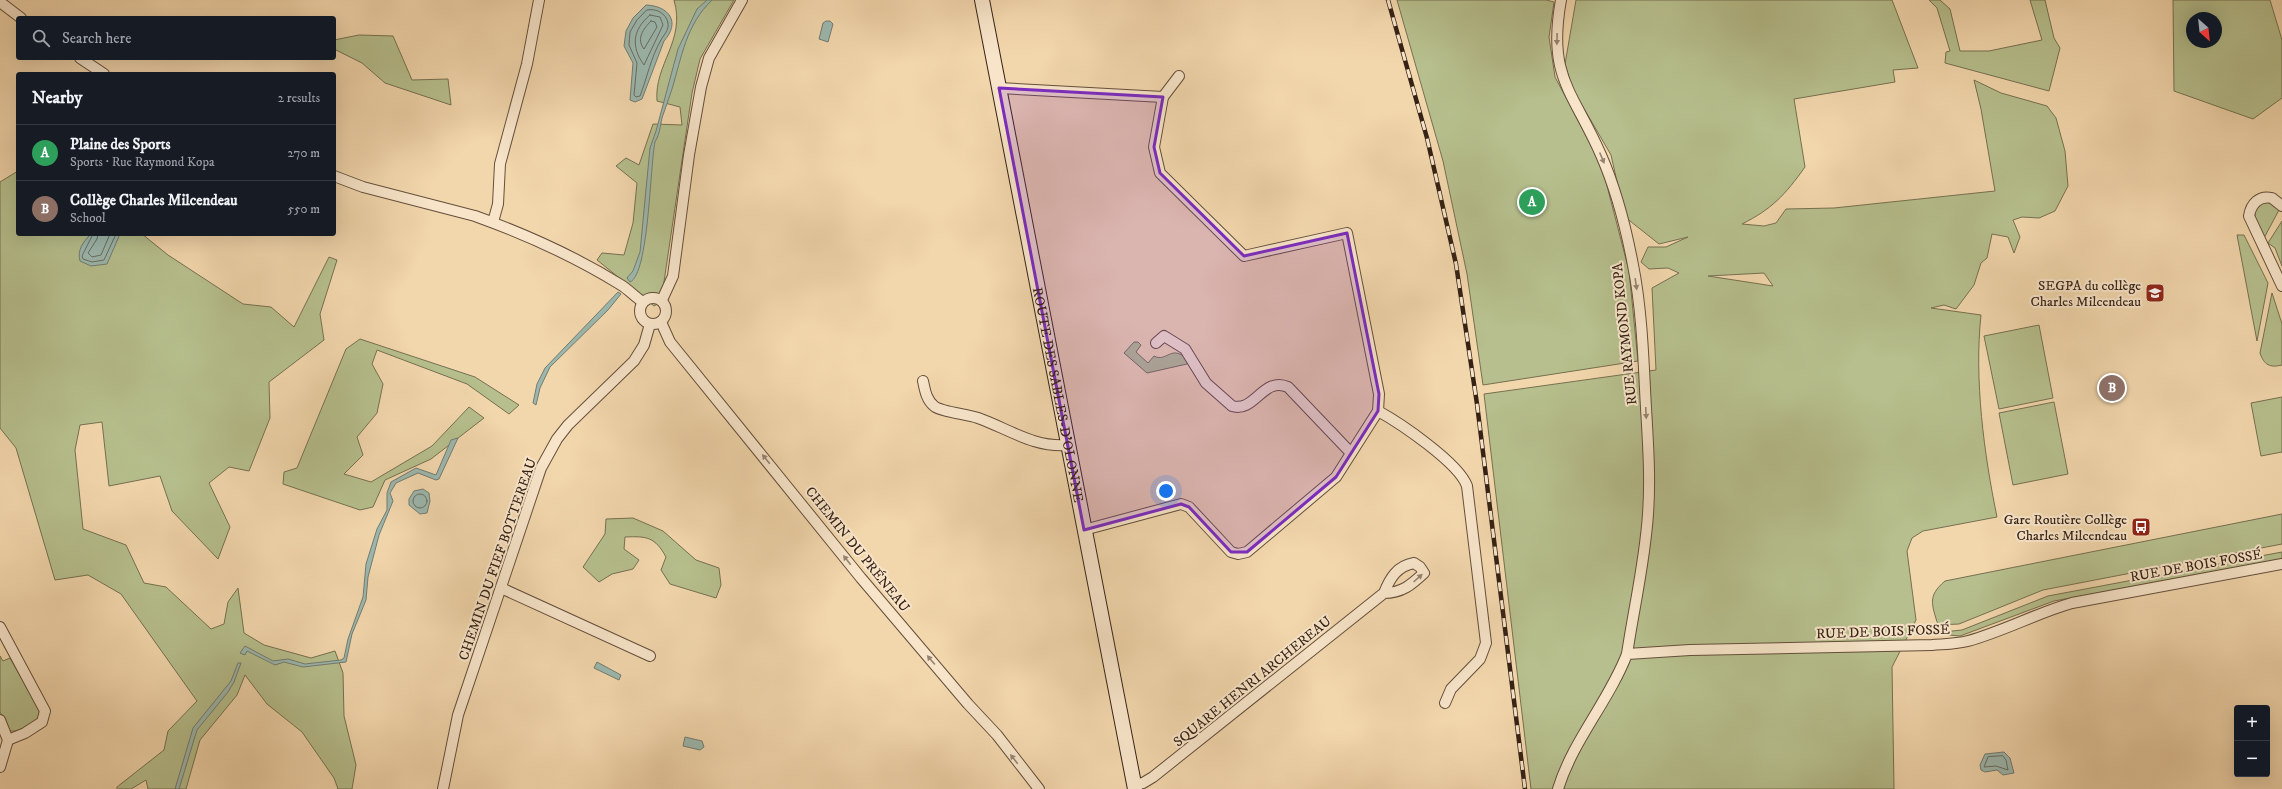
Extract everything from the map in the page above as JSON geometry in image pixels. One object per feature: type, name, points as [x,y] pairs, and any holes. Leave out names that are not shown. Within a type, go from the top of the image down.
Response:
[{"type":"main road","name":"ROUTE DES SABLES-D'OLONNE","points":[[982,0],[1135,787]]},
{"type":"street","points":[[493,222],[498,204],[500,164],[527,64],[539,0]]},
{"type":"street","points":[[643,302],[641,315],[650,324],[661,322],[667,311],[662,300],[673,276],[689,155],[701,86],[709,58],[742,0]]},
{"type":"street","name":"RUE RAYMOND KOPA","points":[[1561,0],[1556,38],[1561,75],[1601,154],[1611,179],[1633,265],[1639,318],[1648,446],[1648,514],[1642,566],[1627,654]]},
{"type":"street","points":[[0,2],[18,16]]},
{"type":"street","points":[[83,60],[101,72]]},
{"type":"street","points":[[1084,530],[1181,504],[1189,507],[1231,552],[1238,554],[1247,552],[1330,482],[1352,452],[1378,411],[1379,394],[1347,233],[1244,256],[1160,173],[1154,147],[1163,97],[1179,76]]},
{"type":"street","points":[[999,88],[1163,97]]},
{"type":"street","points":[[336,177],[363,187],[493,222],[592,268],[623,286],[643,302]]},
{"type":"street","points":[[2282,206],[2272,198],[2262,198],[2253,204],[2250,216],[2282,286]]},
{"type":"street","points":[[643,302],[650,298],[662,300]]},
{"type":"street","name":"CHEMIN DU PRÉNEAU","points":[[661,322],[670,342],[861,578],[968,704],[997,735],[1040,789]]},
{"type":"street","name":"CHEMIN DU FIEF BOTTEREAU","points":[[443,789],[458,715],[541,468],[557,439],[584,408],[634,361],[644,345],[650,324]]},
{"type":"street","points":[[1156,343],[1164,336],[1185,349],[1206,383],[1232,406],[1246,405],[1272,385],[1282,384],[1288,387],[1352,452]]},
{"type":"street","points":[[923,381],[926,397],[934,407],[978,418],[1030,441],[1056,446],[1068,445]]},
{"type":"street","points":[[1378,411],[1399,422],[1447,462],[1464,478],[1467,486],[1486,643],[1480,659],[1451,689],[1445,703]]},
{"type":"street","name":"RUE DE BOIS FOSSÉ","points":[[1627,654],[1690,650],[1932,645],[1967,642],[1998,631],[2044,611],[2072,603],[2282,564]]},
{"type":"street","points":[[501,588],[650,656]]},
{"type":"street","name":"SQUARE HENRI ARCHEREAU","points":[[1135,787],[1153,778],[1384,593]]},
{"type":"street","points":[[0,628],[45,711],[42,722],[25,733],[8,740]]},
{"type":"street","points":[[1558,789],[1582,735],[1615,681],[1627,654]]},
{"type":"street","points":[[0,720],[8,740],[0,766]]},
{"type":"highlighted area","points":[[999,88],[1163,97],[1154,147],[1160,173],[1244,256],[1347,233],[1379,394],[1378,411],[1336,477],[1247,552],[1231,552],[1189,507],[1181,504],[1084,530]]},
{"type":"green space","points":[[674,0],[734,0],[700,59],[692,93],[661,302],[654,306],[597,260],[602,253],[624,255],[633,223],[637,183],[616,166],[626,158],[639,165],[653,124],[682,125],[680,107],[657,101],[657,88],[660,75],[676,28],[677,15]]},
{"type":"green space","points":[[1397,0],[1546,0],[1554,2],[1549,37],[1555,77],[1595,153],[1606,182],[1629,271],[1638,361],[1483,385],[1467,274],[1443,161]]},
{"type":"green space","points":[[1576,0],[1892,0],[1918,68],[1893,70],[1895,82],[1794,99],[1805,167],[1791,186],[1770,207],[1742,224],[1764,226],[1776,223],[1786,209],[1834,208],[1995,191],[1981,109],[1974,80],[2001,93],[2047,106],[2056,118],[2065,151],[2068,186],[2055,211],[2039,218],[2022,217],[2013,220],[2020,237],[2014,253],[2008,237],[1992,234],[1987,258],[1981,263],[1974,285],[1956,309],[1944,305],[1931,308],[1981,315],[1979,365],[1984,442],[1997,517],[1923,531],[1912,538],[1907,551],[1916,620],[1892,667],[1894,789],[1531,789],[1484,394],[1656,370],[1652,288],[1679,273],[1668,268],[1649,269],[1641,262],[1648,247],[1666,247],[1688,237],[1659,244],[1625,217],[1611,155],[1572,88],[1565,64]],"holes":[[[1764,273],[1773,286],[1708,276]]]},
{"type":"green space","points":[[1929,0],[1940,0],[1950,9],[1960,51],[1989,51],[2042,40],[2030,0],[2045,0],[2054,38],[2060,48],[2049,91],[1945,63],[1946,52],[1950,51],[1937,8]]},
{"type":"green space","points":[[2173,0],[2270,0],[2282,40],[2282,98],[2253,119],[2174,91]]},
{"type":"green space","points":[[359,35],[393,36],[412,80],[448,79],[451,105],[385,83],[362,63],[336,50],[336,40]]},
{"type":"green space","points":[[16,172],[16,236],[144,236],[168,255],[243,304],[271,307],[294,327],[329,257],[337,260],[320,314],[324,340],[269,382],[270,418],[249,471],[229,467],[209,483],[230,527],[218,559],[172,511],[160,476],[109,486],[102,422],[80,425],[75,450],[83,529],[126,545],[144,583],[166,587],[211,629],[224,624],[228,602],[238,588],[244,633],[264,645],[311,658],[335,651],[343,673],[344,716],[356,765],[352,789],[338,789],[334,778],[302,732],[267,704],[245,675],[237,695],[200,740],[186,789],[148,789],[146,780],[131,789],[117,789],[117,787],[164,750],[168,731],[197,701],[121,594],[88,575],[55,580],[16,448],[0,428],[0,182]]},
{"type":"green space","points":[[2267,201],[2279,210],[2264,238],[2256,222],[2255,212],[2261,204]]},
{"type":"green space","points":[[2282,221],[2282,266],[2275,248],[2268,243]]},
{"type":"green space","points":[[2237,235],[2244,235],[2268,283],[2257,341]]},
{"type":"green space","points":[[2272,293],[2282,324],[2282,365],[2274,366],[2268,365],[2263,360],[2260,353]]},
{"type":"green space","points":[[2039,325],[2053,398],[1999,409],[1984,336]]},
{"type":"green space","points":[[360,339],[475,377],[519,405],[509,414],[467,384],[377,350],[372,364],[383,384],[377,413],[357,437],[363,455],[344,474],[371,482],[432,446],[469,407],[484,418],[431,459],[385,480],[373,507],[360,510],[283,484],[284,472],[297,468],[346,349]]},
{"type":"green space","points":[[1134,342],[1138,342],[1141,345],[1136,352],[1148,363],[1154,356],[1162,357],[1177,353],[1188,360],[1187,364],[1147,373],[1124,353]]},
{"type":"green space","points":[[2282,397],[2282,452],[2261,456],[2251,403]]},
{"type":"green space","points":[[2054,402],[2068,474],[2013,485],[1999,413]]},
{"type":"green space","points":[[2282,514],[2282,544],[2043,590],[1959,624],[1938,625],[1934,612],[1932,601],[1933,596],[1939,586],[1945,581]]},
{"type":"green space","points":[[633,518],[663,531],[696,560],[719,568],[721,585],[716,598],[670,584],[661,570],[666,557],[658,545],[650,539],[625,537],[624,549],[639,560],[633,569],[612,574],[599,582],[583,567],[605,534],[606,519]]},
{"type":"green space","points":[[2282,552],[2282,559],[2054,601],[1960,636],[1949,635],[1943,632],[1962,630],[2048,596]]},
{"type":"green space","points":[[0,656],[3,661],[10,658],[41,712],[36,721],[25,729],[10,731],[0,712]]},
{"type":"water","points":[[707,0],[712,0],[696,20],[686,42],[655,142],[645,240],[636,275],[630,282],[627,278],[633,271],[640,252],[650,148],[678,49],[697,9]]},
{"type":"water","points":[[646,5],[661,8],[666,12],[670,16],[672,28],[664,41],[642,99],[635,102],[630,100],[633,63],[624,46],[626,31],[633,18]]},
{"type":"water","points":[[830,21],[833,24],[828,42],[819,39],[823,23]]},
{"type":"water","points":[[89,236],[119,236],[107,264],[91,266],[80,261],[79,257],[81,246]]},
{"type":"water","points":[[618,292],[621,294],[608,310],[550,367],[540,388],[536,405],[533,403],[537,384],[545,368]]},
{"type":"water","points":[[458,438],[439,479],[436,480],[418,473],[396,483],[390,493],[393,501],[379,535],[368,577],[366,600],[352,634],[346,662],[303,667],[284,662],[275,665],[247,651],[245,655],[240,653],[245,646],[273,661],[288,659],[305,664],[341,660],[344,658],[348,639],[363,597],[366,564],[377,529],[387,510],[387,493],[391,482],[416,468],[436,475],[451,440]]},
{"type":"water","points":[[423,489],[429,493],[430,501],[427,513],[420,514],[409,505],[409,499],[414,491]]},
{"type":"water","points":[[597,662],[621,675],[619,680],[594,668]]},
{"type":"water","points":[[238,663],[241,663],[234,682],[228,692],[197,730],[179,789],[175,789],[193,728],[231,681]]},
{"type":"water","points":[[685,737],[702,741],[704,747],[700,750],[683,746]]},
{"type":"water","points":[[2004,752],[2010,758],[2014,773],[2003,775],[1997,770],[1985,772],[1981,770],[1980,765],[1985,754]]},
{"type":"railway","points":[[1388,0],[1427,138],[1456,264],[1477,404],[1525,789]]},
{"type":"place","name":"Plaine des Sports","points":[[1532,202]]},
{"type":"place","name":"SEGPA du collège Charles Milcendeau","points":[[2155,293]]},
{"type":"place","name":"Collège Charles Milcendeau","points":[[2112,388]]},
{"type":"place","name":"Gare Routière Collège Charles Milcendeau","points":[[2141,527]]}]
